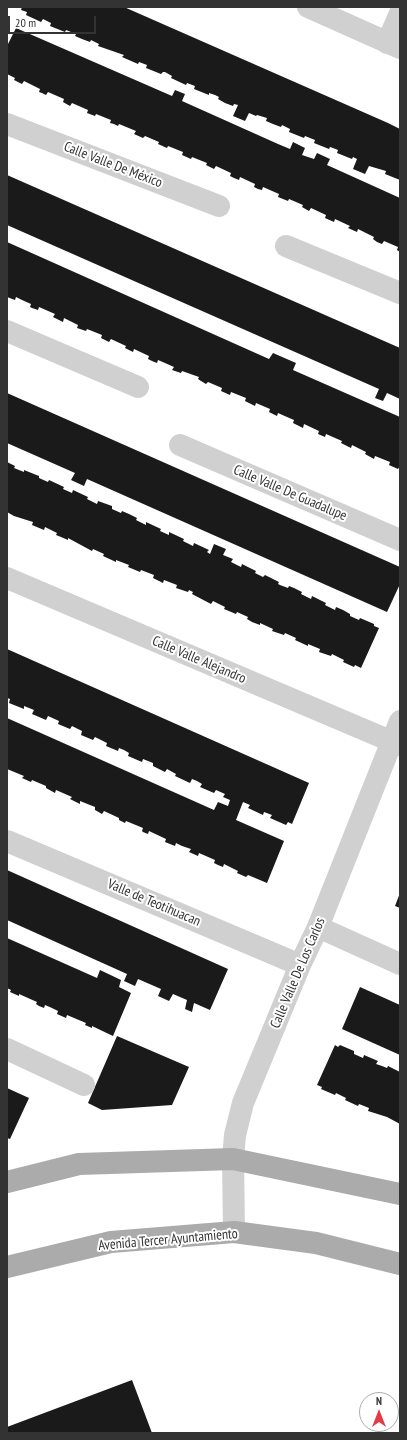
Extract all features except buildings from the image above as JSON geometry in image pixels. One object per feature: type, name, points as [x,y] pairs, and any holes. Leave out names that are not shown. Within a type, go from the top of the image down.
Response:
[{"type":"main road","points":[[7,1182],[79,1164],[233,1159],[400,1194]]},
{"type":"main road","name":"Avenida Tercer Ayuntamiento","points":[[7,1268],[111,1242],[234,1232],[316,1243],[400,1264]]},
{"type":"street","points":[[308,7],[394,46],[400,13]]},
{"type":"street","name":"Calle Valle De México","points":[[7,124],[219,206]]},
{"type":"street","points":[[286,246],[400,293]]},
{"type":"street","points":[[7,331],[138,387]]},
{"type":"street","name":"Calle Valle De Guadalupe","points":[[180,445],[400,540]]},
{"type":"street","name":"Calle Valle Alejandro","points":[[7,578],[396,743]]},
{"type":"street","name":"Calle Valle De Los Carlos","points":[[234,1232],[233,1159],[236,1135],[243,1103],[300,965],[318,927],[396,743],[400,721]]},
{"type":"street","name":"Valle de Teotihuacan","points":[[7,841],[300,965]]},
{"type":"street","points":[[318,927],[400,964]]},
{"type":"street","points":[[7,1049],[84,1084]]}]
